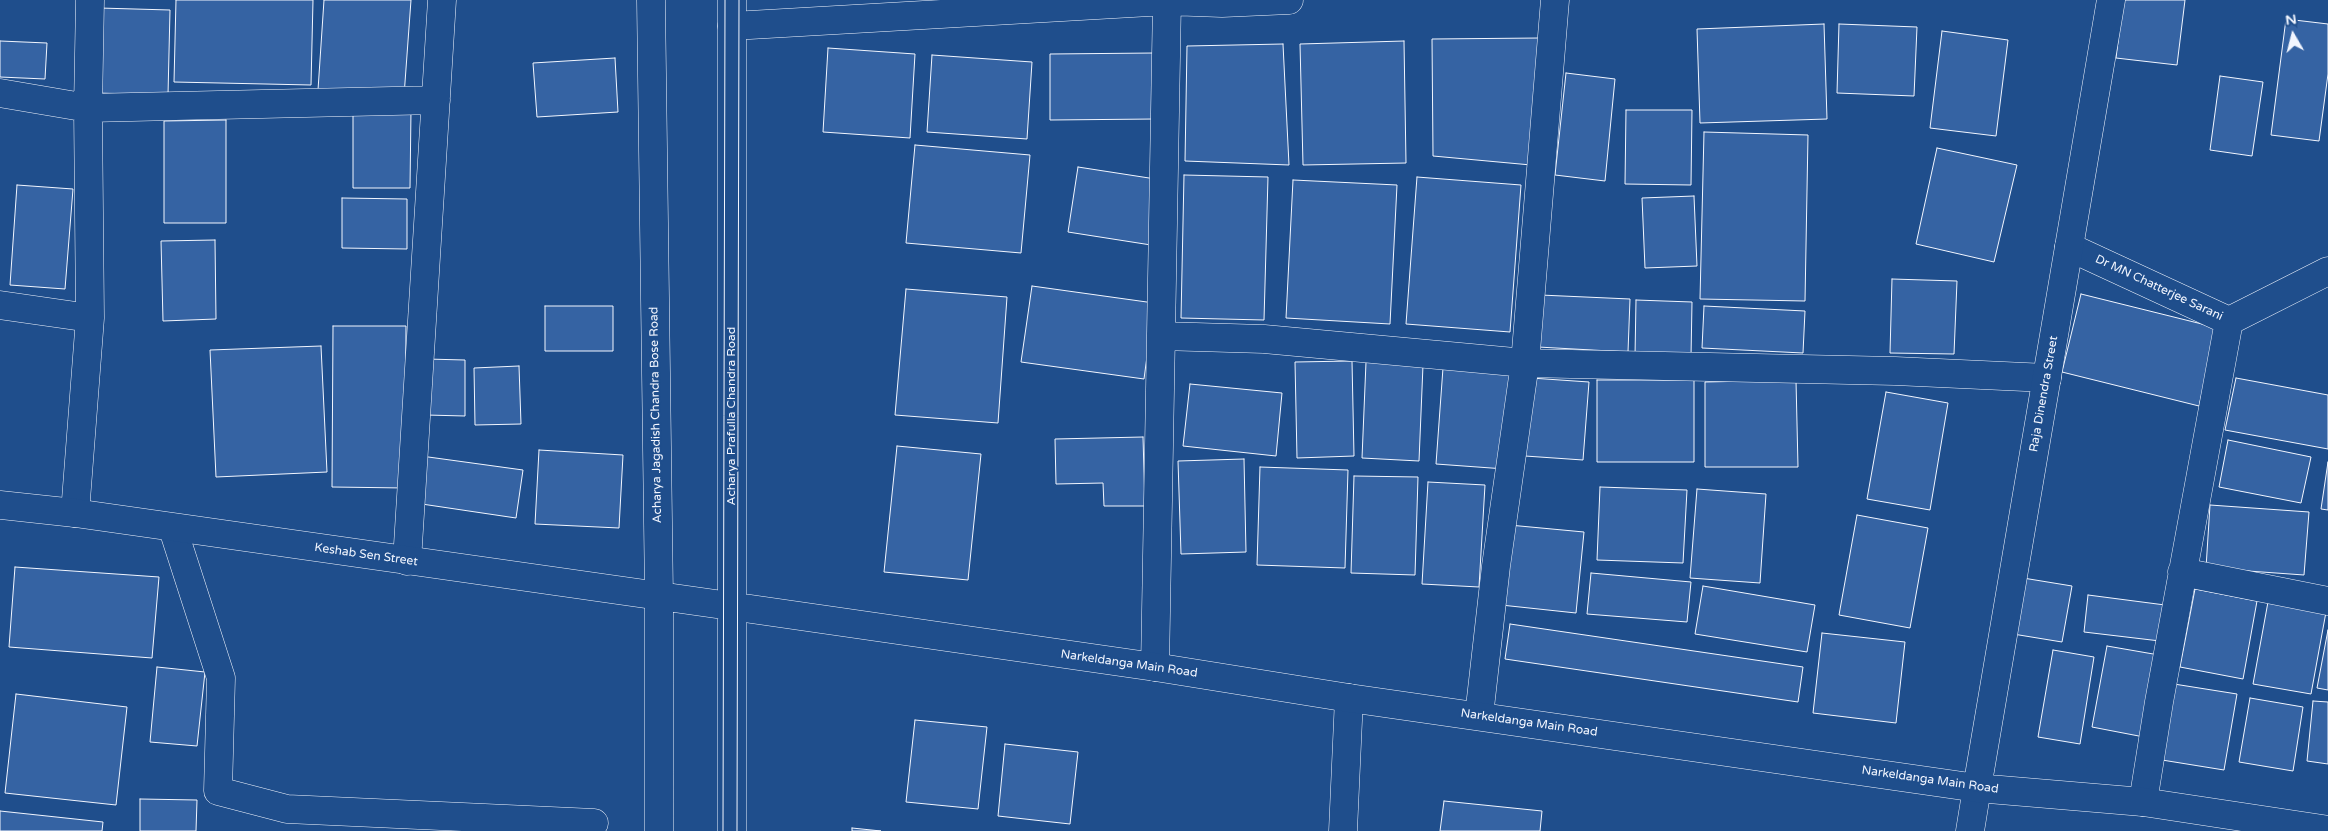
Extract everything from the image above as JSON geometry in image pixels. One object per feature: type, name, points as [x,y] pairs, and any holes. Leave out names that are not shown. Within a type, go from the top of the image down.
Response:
[{"type":"main road","points":[[75,513],[90,318],[88,108],[90,0]]},
{"type":"main road","points":[[407,561],[442,0]]},
{"type":"main road","name":"Acharya Jagadish Chandra Bose Road","points":[[651,0],[659,596],[659,831]]},
{"type":"main road","points":[[732,13],[1167,1],[1222,3],[1289,0]]},
{"type":"main road","points":[[1479,716],[1496,566],[1525,363],[1555,0]]},
{"type":"main road","name":"Raja Dinendra Street","points":[[1970,831],[2112,0]]},
{"type":"main road","points":[[1155,667],[1167,1]]},
{"type":"main road","name":"Acharya Prafulla Chandra Road","points":[[732,13],[732,606],[734,747],[732,831]]},
{"type":"main road","points":[[0,94],[88,108],[436,100]]},
{"type":"main road","name":"Dr MN Chatterjee Sarani","points":[[2069,247],[2229,321],[2328,271]]},
{"type":"main road","points":[[0,305],[90,318]]},
{"type":"main road","points":[[2143,802],[2182,572],[2229,321]]},
{"type":"main road","points":[[1161,336],[1264,339],[1525,363],[1895,371],[2047,378]]},
{"type":"main road","name":"Keshab Sen Street","points":[[0,510],[75,513],[174,529],[732,606]]},
{"type":"main road","points":[[174,529],[221,678],[218,791],[287,820],[594,823]]},
{"type":"main road","points":[[2182,572],[2328,601]]},
{"type":"main road","name":"Narkeldanga Main Road","points":[[732,606],[1155,667],[1349,698],[1976,788],[2143,802],[2328,830]]},
{"type":"main road","points":[[1343,831],[1349,698]]},
{"type":"building","points":[[176,0],[313,0],[311,85],[174,82]]},
{"type":"building","points":[[324,0],[411,0],[404,96],[318,90]]},
{"type":"building","points":[[2123,0],[2185,0],[2177,65],[2116,58]]},
{"type":"building","points":[[99,8],[170,10],[168,95],[97,93]]},
{"type":"building","points":[[2286,19],[2328,24],[2328,74],[2319,141],[2271,135]]},
{"type":"building","points":[[1824,24],[1827,119],[1700,123],[1697,29]]},
{"type":"building","points":[[1839,24],[1917,27],[1914,96],[1837,93]]},
{"type":"building","points":[[1942,31],[2008,40],[1996,136],[1930,128]]},
{"type":"building","points":[[1540,38],[1531,165],[1433,156],[1432,39]]},
{"type":"building","points":[[0,41],[47,43],[45,79],[0,77]]},
{"type":"building","points":[[1404,41],[1406,163],[1303,165],[1300,44]]},
{"type":"building","points":[[1283,44],[1289,165],[1185,161],[1187,46]]},
{"type":"building","points":[[828,48],[915,54],[910,138],[823,132]]},
{"type":"building","points":[[1155,53],[1155,119],[1050,120],[1050,54]]},
{"type":"building","points":[[932,55],[1032,62],[1027,139],[927,132]]},
{"type":"building","points":[[615,58],[618,112],[537,117],[533,63]]},
{"type":"building","points":[[1566,73],[1615,79],[1605,181],[1555,175]]},
{"type":"building","points":[[2220,76],[2263,82],[2252,156],[2210,150]]},
{"type":"building","points":[[353,109],[411,110],[410,188],[353,188]]},
{"type":"building","points":[[1626,110],[1692,110],[1691,185],[1625,184]]},
{"type":"building","points":[[226,120],[226,223],[164,223],[164,121]]},
{"type":"building","points":[[1704,132],[1808,135],[1805,301],[1700,299]]},
{"type":"building","points":[[915,145],[1030,155],[1021,253],[906,243]]},
{"type":"building","points":[[1937,148],[2017,165],[1994,262],[1916,244]]},
{"type":"building","points":[[1078,167],[1162,180],[1151,245],[1068,232]]},
{"type":"building","points":[[1184,175],[1268,177],[1264,320],[1181,318]]},
{"type":"building","points":[[1417,177],[1521,185],[1510,332],[1406,324]]},
{"type":"building","points":[[1293,180],[1397,185],[1390,324],[1286,318]]},
{"type":"building","points":[[17,185],[73,189],[65,289],[10,285]]},
{"type":"building","points":[[1694,196],[1697,266],[1645,268],[1642,198]]},
{"type":"building","points":[[342,198],[407,199],[407,249],[342,248]]},
{"type":"building","points":[[215,240],[216,319],[163,321],[161,241]]},
{"type":"building","points":[[1892,279],[1957,281],[1954,354],[1890,353]]},
{"type":"building","points":[[1032,286],[1154,303],[1144,379],[1021,362]]},
{"type":"building","points":[[906,289],[1007,297],[998,423],[895,415]]},
{"type":"building","points":[[2081,294],[2218,328],[2199,406],[2062,372]]},
{"type":"building","points":[[1540,295],[1630,299],[1628,352],[1538,347]]},
{"type":"building","points":[[1636,300],[1692,302],[1691,357],[1635,356]]},
{"type":"building","points":[[545,306],[613,306],[613,351],[545,351]]},
{"type":"building","points":[[1704,306],[1805,311],[1803,353],[1702,348]]},
{"type":"building","points":[[333,326],[406,326],[405,488],[332,487]]},
{"type":"building","points":[[321,346],[327,472],[216,477],[210,350]]},
{"type":"building","points":[[426,359],[465,360],[465,416],[426,415]]},
{"type":"building","points":[[1352,361],[1354,456],[1297,458],[1295,362]]},
{"type":"building","points":[[1366,362],[1423,365],[1419,461],[1362,458]]},
{"type":"building","points":[[519,366],[521,424],[475,425],[474,368]]},
{"type":"building","points":[[1443,368],[1512,373],[1505,469],[1436,464]]},
{"type":"building","points":[[1531,378],[1589,382],[1583,460],[1525,456]]},
{"type":"building","points":[[2236,378],[2328,395],[2328,449],[2225,430]]},
{"type":"building","points":[[1597,380],[1694,380],[1694,462],[1597,462]]},
{"type":"building","points":[[1796,380],[1798,467],[1705,467],[1705,382]]},
{"type":"building","points":[[1190,384],[1282,393],[1276,456],[1183,446]]},
{"type":"building","points":[[1886,392],[1948,403],[1930,510],[1867,499]]},
{"type":"building","points":[[1143,437],[1145,506],[1104,506],[1103,483],[1056,484],[1055,439]]},
{"type":"building","points":[[2228,440],[2311,457],[2301,503],[2219,487]]},
{"type":"building","points":[[897,446],[981,454],[968,580],[884,572]]},
{"type":"building","points":[[539,450],[623,455],[619,528],[535,524]]},
{"type":"building","points":[[421,456],[523,470],[516,518],[415,503]]},
{"type":"building","points":[[1244,459],[1246,552],[1181,554],[1178,461]]},
{"type":"building","points":[[2328,462],[2328,510],[2321,509]]},
{"type":"building","points":[[1260,467],[1348,470],[1345,568],[1257,565]]},
{"type":"building","points":[[1354,476],[1418,477],[1415,575],[1351,573]]},
{"type":"building","points":[[1428,482],[1485,485],[1479,587],[1422,584]]},
{"type":"building","points":[[1600,487],[1687,490],[1683,563],[1597,560]]},
{"type":"building","points":[[1697,489],[1766,494],[1760,583],[1690,578]]},
{"type":"building","points":[[2210,505],[2309,512],[2304,575],[2206,568]]},
{"type":"building","points":[[1857,515],[1928,528],[1910,628],[1839,615]]},
{"type":"building","points":[[1509,525],[1584,532],[1576,613],[1501,605]]},
{"type":"building","points":[[15,567],[159,577],[152,658],[9,647]]},
{"type":"building","points":[[1591,573],[1691,582],[1687,622],[1587,614]]},
{"type":"building","points":[[2023,578],[2072,586],[2062,642],[2013,634]]},
{"type":"building","points":[[1703,586],[1815,605],[1807,652],[1695,634]]},
{"type":"building","points":[[2195,589],[2257,601],[2243,679],[2180,667]]},
{"type":"building","points":[[2088,595],[2165,605],[2160,641],[2084,632]]},
{"type":"building","points":[[2268,602],[2326,612],[2311,694],[2253,684]]},
{"type":"building","points":[[1510,624],[1803,667],[1798,702],[1505,659]]},
{"type":"building","points":[[2328,630],[2328,690],[2317,688]]},
{"type":"building","points":[[1822,633],[1905,642],[1896,723],[1813,713]]},
{"type":"building","points":[[2107,646],[2159,655],[2144,737],[2092,727]]},
{"type":"building","points":[[2053,650],[2094,657],[2080,744],[2038,737]]},
{"type":"building","points":[[157,667],[205,672],[197,746],[150,742]]},
{"type":"building","points":[[2174,684],[2237,694],[2224,770],[2162,760]]},
{"type":"building","points":[[16,694],[127,707],[116,805],[5,793]]},
{"type":"building","points":[[2250,698],[2303,707],[2293,771],[2239,762]]},
{"type":"building","points":[[2313,701],[2328,702],[2328,764],[2307,761]]},
{"type":"building","points":[[915,720],[987,727],[978,809],[906,802]]},
{"type":"building","points":[[1005,744],[1078,752],[1070,824],[998,816]]},
{"type":"building","points":[[140,799],[197,800],[196,831],[140,831]]},
{"type":"building","points":[[1444,801],[1542,811],[1540,831],[1440,831]]},
{"type":"building","points":[[0,811],[103,822],[102,831],[0,831]]},
{"type":"building","points":[[852,828],[881,831],[852,831]]},
{"type":"tram line","points":[[723,831],[725,0]]},
{"type":"tram line","points":[[737,831],[739,0]]}]
